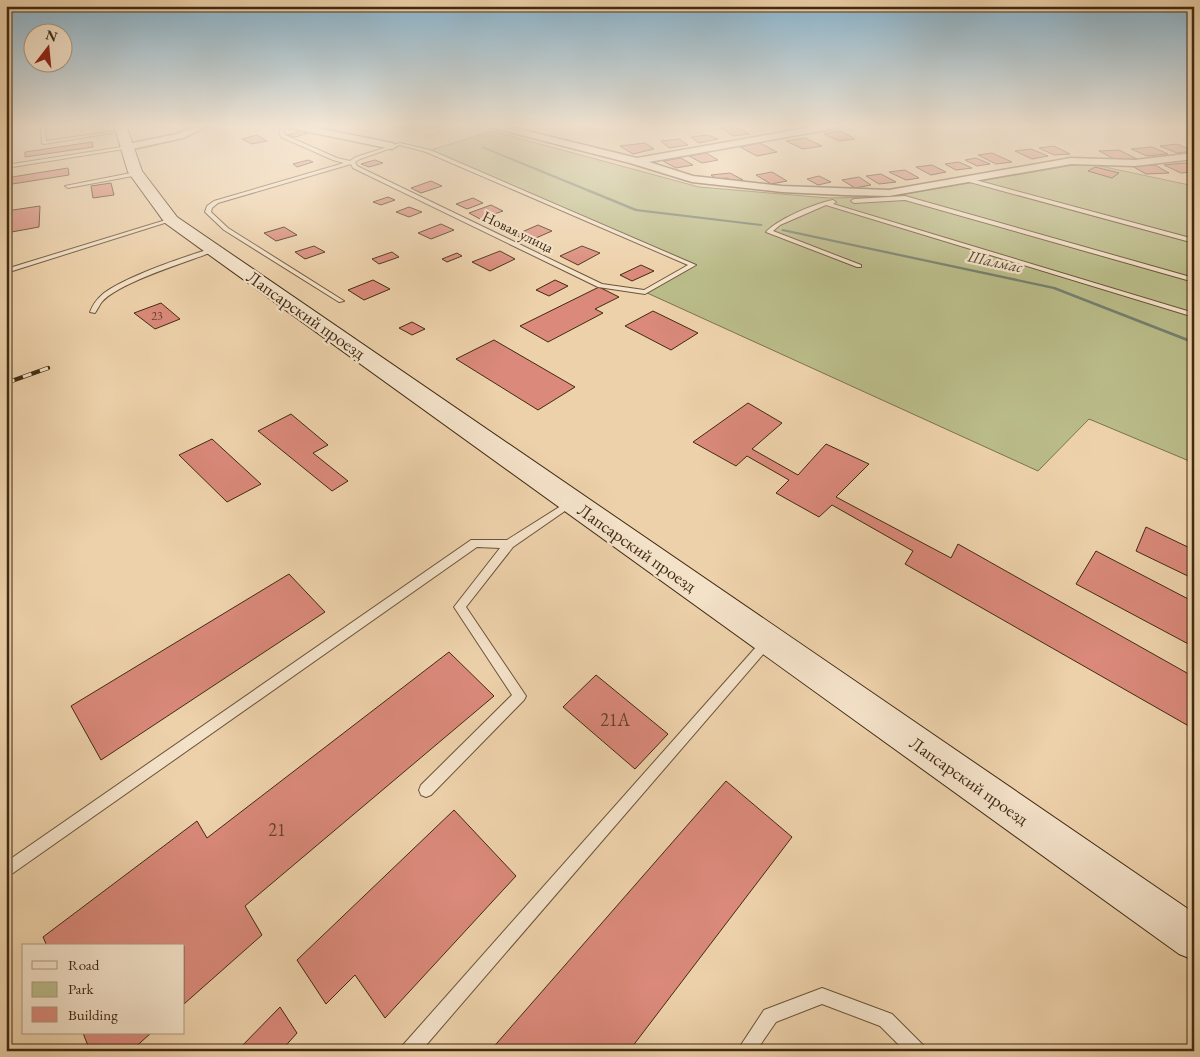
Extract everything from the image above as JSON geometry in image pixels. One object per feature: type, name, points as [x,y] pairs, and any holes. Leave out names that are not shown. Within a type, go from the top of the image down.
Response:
[{"type":"street","name":"Лапсарский проезд","points":[[136,174],[170,220],[1194,939]]},
{"type":"street","points":[[676,174],[692,179],[782,189],[889,193],[999,174]]},
{"type":"lane","points":[[68,186],[134,174]]},
{"type":"lane","points":[[310,174],[216,202],[208,207],[208,212],[226,229],[341,301]]},
{"type":"lane","name":"Новая улица","points":[[370,174],[600,286],[645,292],[693,265],[482,174]]},
{"type":"lane","points":[[968,180],[1194,241]]},
{"type":"lane","points":[[844,192],[854,201]]},
{"type":"lane","points":[[859,266],[770,232],[778,224],[826,202],[905,198],[1194,280]]},
{"type":"lane","points":[[826,202],[1194,315]]},
{"type":"lane","points":[[6,271],[170,220]]},
{"type":"lane","points":[[93,312],[99,301],[134,280],[213,250]]},
{"type":"lane","points":[[426,790],[520,696],[460,607],[509,544],[572,502]]},
{"type":"lane","points":[[6,871],[475,543],[509,544]]},
{"type":"lane","points":[[409,1051],[768,640]]},
{"type":"lane","points":[[746,1051],[770,1016],[822,996],[886,1020],[917,1051]]},
{"type":"green space","points":[[482,174],[652,174],[699,187],[828,198],[887,197],[1020,174],[1139,174],[1194,186],[1194,463],[1089,419],[1038,471],[645,292],[693,265]]},
{"type":"building","points":[[29,174],[69,175],[6,185],[6,178]]},
{"type":"building","points":[[732,174],[743,180],[717,179],[711,175]]},
{"type":"building","points":[[776,174],[787,181],[771,184],[756,175]]},
{"type":"building","points":[[882,174],[896,182],[879,184],[866,176]]},
{"type":"building","points":[[894,174],[913,174],[919,178],[906,180]]},
{"type":"building","points":[[1099,174],[1117,174],[1112,178]]},
{"type":"building","points":[[819,176],[831,182],[818,185],[807,179]]},
{"type":"building","points":[[859,177],[871,185],[855,188],[842,180]]},
{"type":"building","points":[[431,181],[442,186],[421,193],[411,188]]},
{"type":"building","points":[[111,183],[114,195],[93,198],[91,186]]},
{"type":"building","points":[[388,197],[395,200],[381,205],[373,202]]},
{"type":"building","points":[[473,198],[483,203],[467,209],[456,204]]},
{"type":"building","points":[[491,205],[503,211],[480,219],[469,213]]},
{"type":"building","points":[[40,206],[39,227],[6,233],[6,211]]},
{"type":"building","points":[[409,207],[422,212],[409,217],[396,212]]},
{"type":"building","points":[[441,224],[454,230],[431,239],[418,233]]},
{"type":"building","points":[[538,225],[552,231],[529,241],[515,235]]},
{"type":"building","points":[[284,227],[297,235],[276,241],[264,233]]},
{"type":"building","points":[[314,246],[325,252],[305,259],[295,252]]},
{"type":"building","points":[[582,246],[600,253],[578,265],[560,256]]},
{"type":"building","points":[[500,251],[515,259],[490,271],[472,262]]},
{"type":"building","points":[[392,252],[399,257],[379,264],[372,259]]},
{"type":"building","points":[[457,253],[462,256],[447,262],[442,259]]},
{"type":"building","points":[[641,265],[654,271],[632,281],[620,275]]},
{"type":"building","points":[[373,280],[390,289],[364,300],[348,290]]},
{"type":"building","points":[[555,280],[568,286],[549,296],[536,290]]},
{"type":"building","points":[[599,287],[619,297],[595,309],[603,313],[548,342],[520,326]]},
{"type":"building","points":[[161,303],[180,319],[155,329],[134,313]]},
{"type":"building","points":[[653,311],[698,333],[671,350],[625,326]]},
{"type":"building","points":[[412,322],[425,329],[412,335],[399,328]]},
{"type":"building","points":[[494,340],[575,387],[538,410],[456,359]]},
{"type":"building","points":[[748,403],[782,423],[752,449],[798,475],[826,444],[869,464],[836,497],[951,558],[958,544],[1194,677],[1194,729],[905,564],[913,551],[832,505],[819,517],[776,493],[789,480],[747,456],[736,466],[693,442]]},
{"type":"building","points":[[291,414],[328,445],[313,453],[348,481],[332,491],[258,431]]},
{"type":"building","points":[[212,439],[261,484],[227,502],[179,455]]},
{"type":"building","points":[[1146,527],[1194,550],[1194,579],[1136,551]]},
{"type":"building","points":[[1096,551],[1194,602],[1194,647],[1076,584]]},
{"type":"building","points":[[289,574],[325,612],[101,760],[71,706]]},
{"type":"building","points":[[449,652],[494,696],[245,906],[262,935],[185,1003],[185,944],[46,944],[43,937],[197,821],[207,838]]},
{"type":"building","points":[[596,675],[668,734],[635,769],[563,707]]},
{"type":"building","points":[[726,781],[792,837],[629,1051],[490,1051]]},
{"type":"building","points":[[454,810],[516,876],[385,1018],[355,975],[326,1004],[297,960]]},
{"type":"building","points":[[280,1007],[297,1033],[281,1051],[237,1051]]},
{"type":"building","points":[[83,1034],[150,1034],[131,1051],[90,1051]]},
{"type":"waterway","name":"Шалмас","points":[[549,174],[636,210],[761,225]]},
{"type":"waterway","name":"Шалмас","points":[[783,230],[1054,288],[1194,343]]},
{"type":"railway","points":[[6,383],[48,368]]}]
